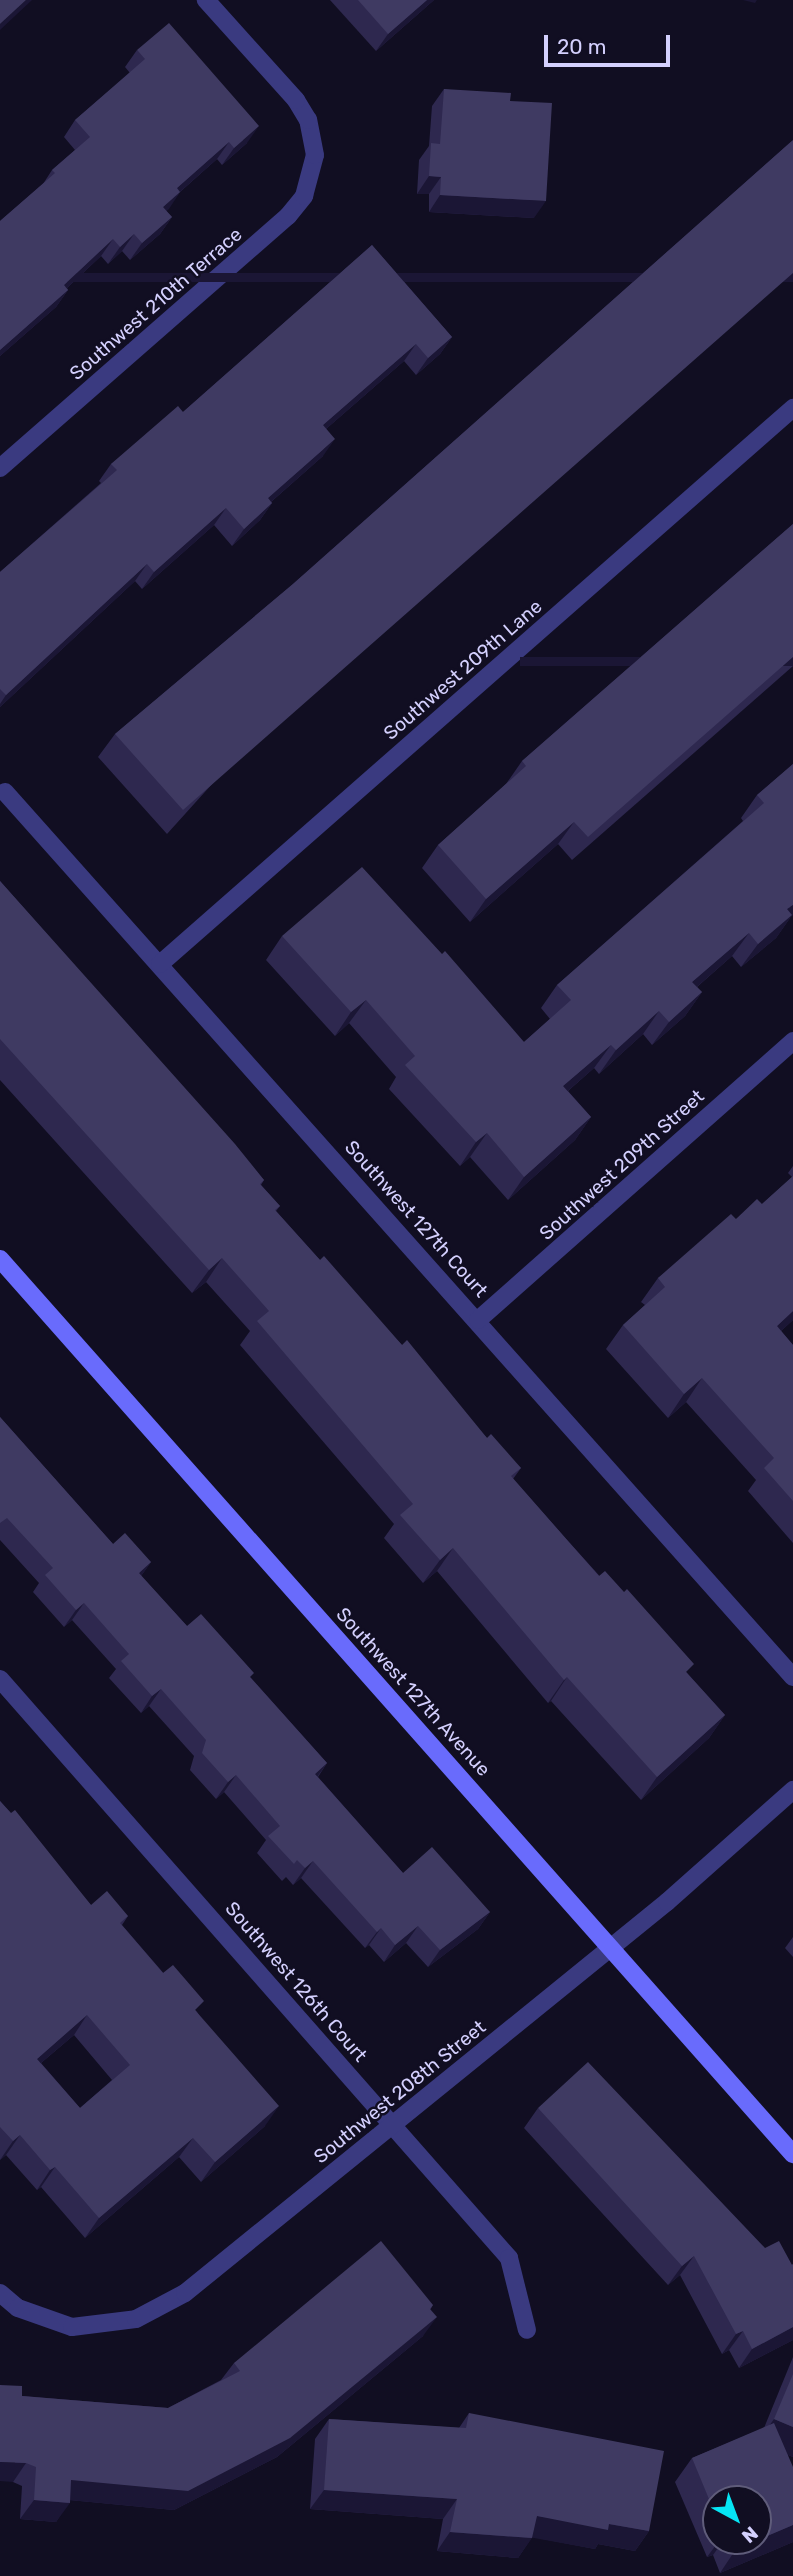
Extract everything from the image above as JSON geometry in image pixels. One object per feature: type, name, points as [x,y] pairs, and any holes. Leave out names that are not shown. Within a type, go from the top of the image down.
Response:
[{"type":"street","name":"Southwest 210th Terrace","points":[[0,468],[288,216],[304,196],[315,155],[308,120],[296,100],[206,0]]},
{"type":"street","name":"Southwest 209th Lane","points":[[160,964],[793,408]]},
{"type":"street","name":"Southwest 127th Court","points":[[5,792],[478,1320],[793,1677]]},
{"type":"street","name":"Southwest 209th Street","points":[[478,1320],[793,1041]]},
{"type":"street","name":"Southwest 127th Avenue","points":[[0,1259],[793,2154]]},
{"type":"street","name":"Southwest 126th Court","points":[[0,1679],[509,2258],[527,2330]]},
{"type":"street","name":"Southwest 208th Street","points":[[0,2293],[18,2308],[72,2327],[136,2319],[213,2272],[610,1946],[793,1790]]},
{"type":"building","points":[[0,0],[26,0],[0,24]]},
{"type":"building","points":[[358,0],[427,0],[388,34]]},
{"type":"building","points":[[169,23],[259,126],[234,148],[229,142],[177,188],[180,192],[163,207],[172,217],[142,243],[134,234],[120,247],[113,239],[64,285],[68,290],[0,350],[0,221],[55,173],[52,170],[90,137],[75,120],[145,59],[137,50]]},
{"type":"building","points":[[444,89],[511,93],[510,101],[552,103],[546,201],[440,195],[441,177],[429,176],[431,143],[440,144]]},
{"type":"building","points":[[793,140],[793,273],[183,810],[115,734],[293,584]]},
{"type":"building","points":[[372,245],[452,337],[428,358],[416,344],[323,425],[335,439],[268,498],[272,503],[244,529],[226,508],[154,572],[147,564],[6,695],[0,689],[0,572],[117,470],[111,464],[178,406],[183,412]]},
{"type":"building","points":[[793,524],[793,657],[588,837],[574,822],[486,899],[438,845],[526,766],[522,761]]},
{"type":"building","points":[[793,764],[793,905],[787,909],[792,915],[758,944],[749,933],[692,982],[702,992],[669,1022],[659,1011],[616,1050],[611,1045],[563,1086],[591,1117],[524,1177],[487,1133],[476,1142],[405,1065],[415,1056],[366,1000],[351,1012],[282,936],[362,867],[442,954],[445,951],[524,1042],[571,1000],[557,985],[764,803],[757,795]]},
{"type":"building","points":[[0,881],[235,1144],[264,1180],[260,1184],[280,1206],[275,1210],[320,1260],[324,1256],[402,1345],[407,1340],[487,1438],[491,1434],[521,1468],[511,1476],[599,1576],[605,1571],[624,1592],[627,1589],[694,1664],[686,1672],[725,1715],[657,1777],[567,1677],[564,1680],[453,1548],[440,1560],[400,1515],[413,1504],[257,1321],[269,1311],[222,1258],[209,1270],[0,1039]]},
{"type":"building","points":[[793,1176],[793,1311],[777,1326],[793,1345],[793,1501],[764,1468],[774,1458],[702,1378],[684,1394],[623,1325],[665,1287],[658,1278],[731,1214],[736,1219],[757,1199],[762,1204]]},
{"type":"building","points":[[0,1417],[113,1544],[125,1533],[151,1562],[139,1573],[187,1626],[201,1614],[254,1673],[250,1677],[327,1763],[315,1774],[403,1873],[432,1847],[490,1912],[440,1950],[418,1926],[395,1945],[381,1928],[377,1932],[313,1861],[305,1868],[297,1860],[294,1864],[268,1836],[280,1826],[236,1775],[228,1782],[202,1753],[206,1740],[161,1689],[152,1696],[121,1661],[129,1654],[84,1603],[76,1610],[45,1575],[53,1568],[7,1518],[0,1523]]},
{"type":"building","points":[[0,1801],[11,1813],[15,1810],[91,1905],[107,1891],[128,1916],[120,1923],[163,1973],[173,1965],[204,2001],[195,2010],[279,2106],[215,2162],[193,2138],[99,2218],[55,2167],[50,2170],[20,2135],[13,2141],[0,2127]],"holes":[[[87,2015],[130,2065],[80,2108],[37,2059]]]},
{"type":"building","points":[[588,2062],[765,2248],[779,2241],[793,2264],[793,2327],[752,2349],[743,2331],[736,2334],[694,2256],[682,2266],[538,2108]]},
{"type":"building","points":[[381,2241],[433,2305],[430,2309],[437,2317],[290,2438],[188,2491],[71,2480],[70,2503],[34,2500],[36,2467],[26,2463],[0,2462],[0,2385],[22,2386],[22,2396],[168,2408],[240,2371],[234,2363]]},
{"type":"building","points":[[793,2374],[793,2427],[774,2419]]},
{"type":"building","points":[[469,2413],[664,2451],[649,2531],[609,2524],[608,2530],[537,2516],[532,2538],[450,2532],[457,2499],[324,2490],[329,2419],[466,2428]]},
{"type":"building","points":[[774,2423],[793,2467],[793,2525],[772,2534],[772,2485],[703,2485],[692,2458]]}]
